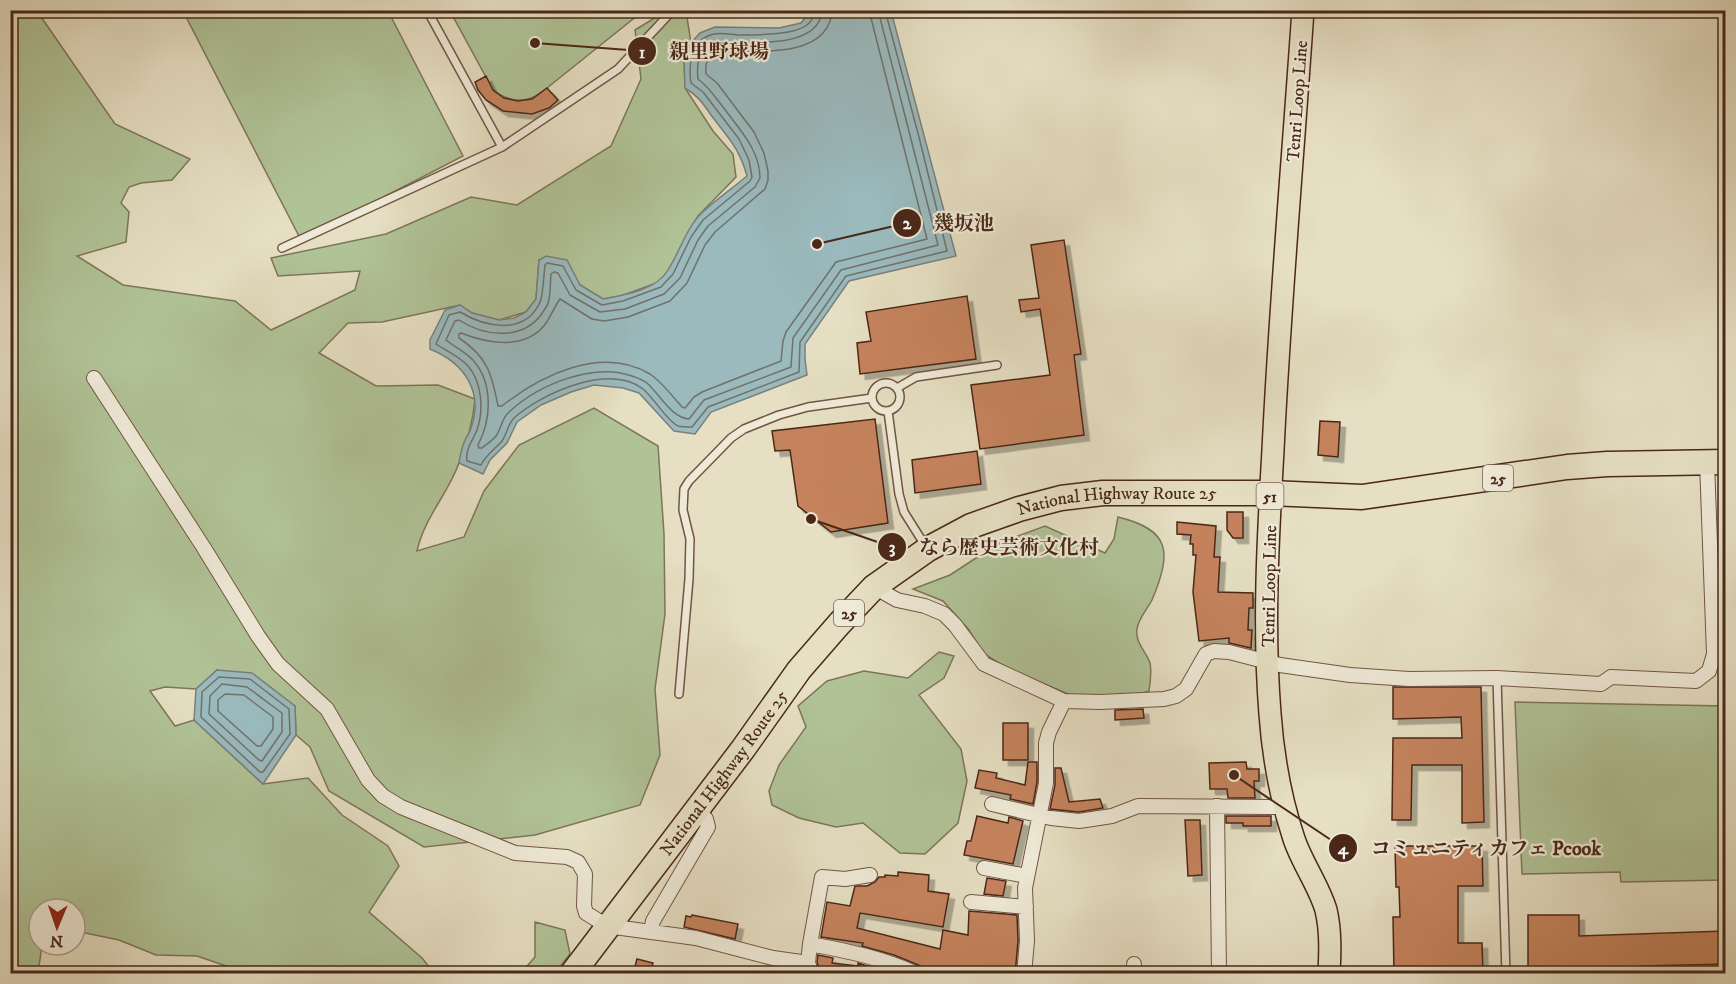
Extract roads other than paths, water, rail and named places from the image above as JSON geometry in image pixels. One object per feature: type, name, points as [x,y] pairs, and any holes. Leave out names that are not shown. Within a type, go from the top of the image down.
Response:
[{"type":"highway","name":"National Highway Route 25","points":[[572,974],[743,749],[799,670],[874,587],[928,549],[971,525],[1019,508],[1061,498],[1104,493],[1270,493],[1362,497],[1567,467],[1716,462]]},
{"type":"main road","name":"Tenri Loop Line","points":[[1303,10],[1270,493],[1268,662],[1270,716],[1285,807],[1298,851],[1325,909],[1330,934],[1329,974]]},
{"type":"street","points":[[94,378],[258,636],[278,664],[327,709],[368,780],[383,796],[401,807],[515,853],[567,857],[578,862],[585,873],[584,906],[586,913],[607,926],[696,938],[810,968],[810,944],[822,878],[845,879],[870,875]]},
{"type":"street","points":[[874,587],[897,600],[925,606],[944,614],[984,663],[1064,701],[1100,702],[1164,699],[1176,696],[1186,689],[1206,654],[1214,651],[1229,652],[1280,665],[1350,675],[1409,679],[1497,678],[1601,684],[1611,677],[1696,681],[1709,671],[1714,654],[1716,462]]},
{"type":"street","points":[[1024,974],[1027,942],[1027,876],[1046,783],[1046,743],[1064,701]]},
{"type":"street","points":[[992,804],[1078,821],[1112,816],[1138,806],[1285,807]]},
{"type":"street","points":[[1217,806],[1219,974]]},
{"type":"street","points":[[651,932],[653,921],[708,827],[706,819],[697,810]]},
{"type":"street","points":[[984,868],[1027,876]]},
{"type":"street","points":[[971,902],[1026,907]]},
{"type":"street","points":[[810,944],[895,963],[917,974]]},
{"type":"lane","points":[[427,10],[502,147]]},
{"type":"lane","points":[[282,248],[502,147],[618,69],[673,10]]},
{"type":"lane","points":[[897,388],[916,377],[997,365]]},
{"type":"lane","points":[[881,384],[890,384],[897,388],[900,396],[898,405],[888,411],[876,406],[872,398],[874,390],[881,384]]},
{"type":"lane","points":[[679,694],[689,579],[690,539],[683,510],[684,489],[689,481],[731,438],[744,429],[779,415],[872,398]]},
{"type":"lane","points":[[888,411],[899,494],[904,512],[928,549]]},
{"type":"lane","points":[[1497,678],[1506,974]]},
{"type":"water","points":[[811,10],[891,11],[956,256],[849,281],[805,344],[807,375],[711,412],[695,434],[674,431],[639,393],[623,388],[594,385],[541,405],[517,422],[507,443],[490,460],[483,474],[459,463],[471,428],[475,402],[473,390],[461,370],[453,362],[430,349],[430,340],[445,310],[460,305],[472,313],[499,320],[514,318],[526,312],[536,299],[539,260],[546,256],[567,260],[580,285],[603,299],[648,287],[663,277],[697,218],[747,176],[732,143],[702,103],[685,88],[684,57],[691,43],[700,33],[715,27],[779,28],[801,23]]},
{"type":"water","points":[[217,670],[252,673],[295,706],[296,735],[263,784],[194,720],[196,689]]},
{"type":"place","name":"親里野球場","points":[[535,43]]},
{"type":"place","name":"幾坂池","points":[[817,244]]},
{"type":"place","name":"なら歴史芸術文化村","points":[[811,519]]},
{"type":"place","name":"コミュニティカフェ Pcook","points":[[1234,775]]}]
